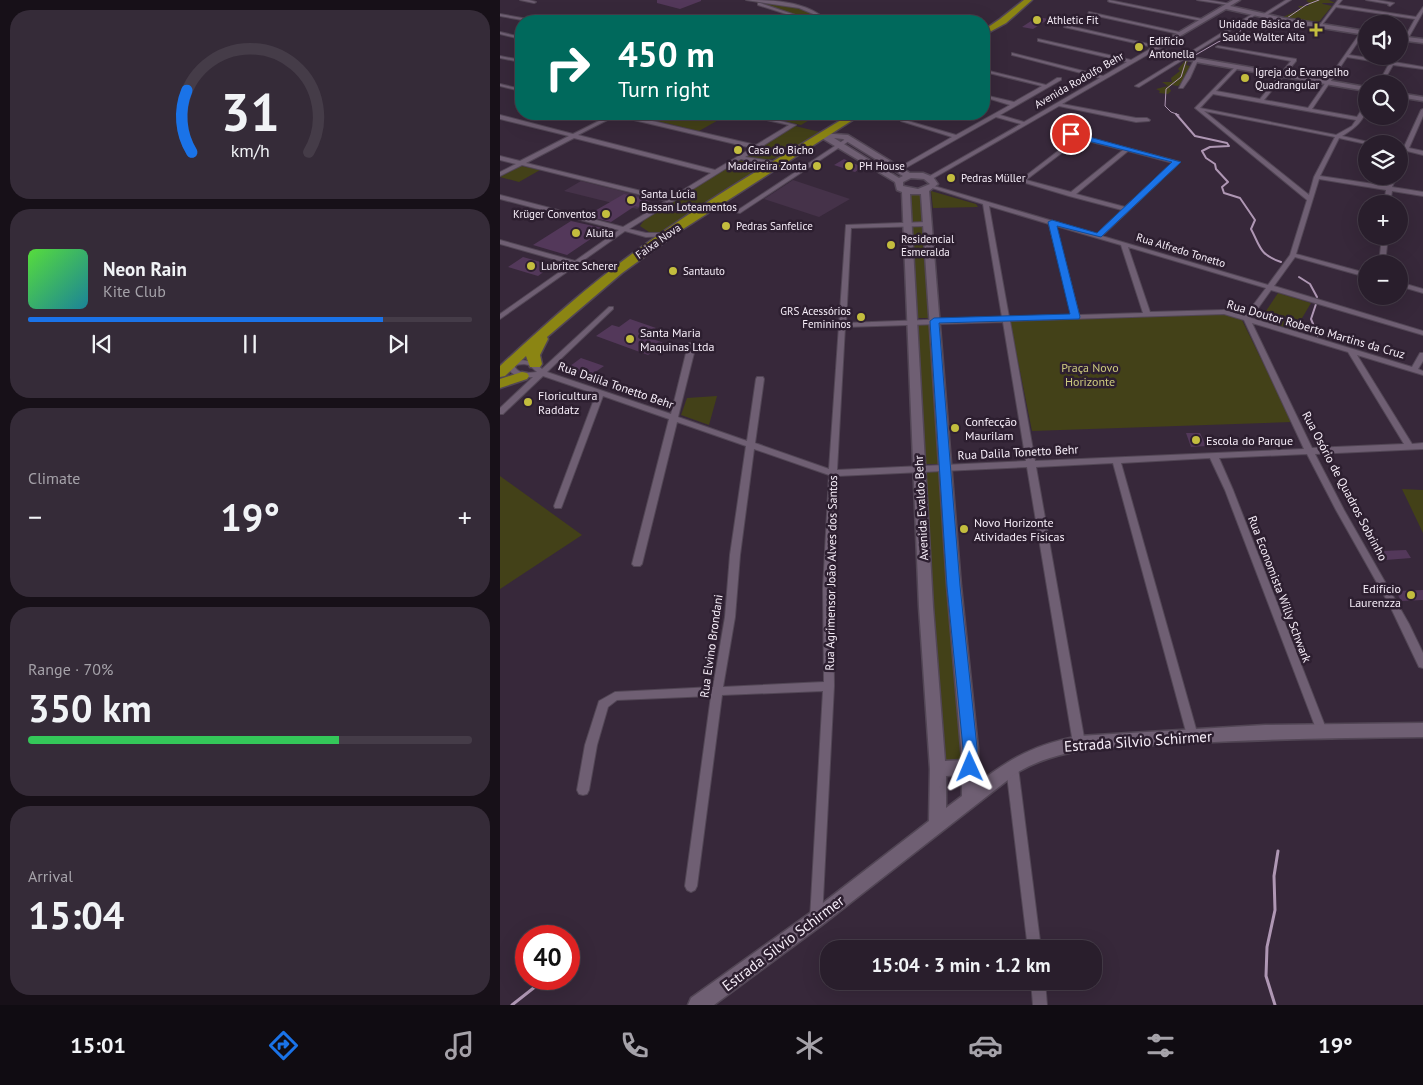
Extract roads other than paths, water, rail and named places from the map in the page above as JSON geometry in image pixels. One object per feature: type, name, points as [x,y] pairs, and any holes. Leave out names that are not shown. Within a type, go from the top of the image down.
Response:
[{"type":"highway","points":[[990,29],[1028,0]]},
{"type":"highway","name":"Faixa Nova","points":[[505,369],[617,271],[648,241],[667,235],[756,168],[794,153],[847,120]]},
{"type":"highway","points":[[808,144],[842,141],[839,125]]},
{"type":"highway","points":[[538,368],[533,355],[543,334]]},
{"type":"highway","points":[[500,384],[522,376]]},
{"type":"street","points":[[522,0],[534,2]]},
{"type":"street","points":[[747,0],[793,15]]},
{"type":"street","points":[[747,0],[784,3],[818,15]]},
{"type":"street","points":[[1199,0],[1264,16],[1358,29]]},
{"type":"street","name":"Avenida Rodolfo Behr","points":[[930,178],[1237,0]]},
{"type":"street","points":[[1264,16],[1290,0]]},
{"type":"street","points":[[1320,25],[1340,0]]},
{"type":"street","points":[[1368,0],[1392,4],[1390,5]]},
{"type":"street","points":[[1110,1],[1202,20]]},
{"type":"street","points":[[1335,6],[1418,18]]},
{"type":"street","points":[[1408,30],[1423,8]]},
{"type":"street","points":[[1089,13],[1180,33]]},
{"type":"street","points":[[500,14],[515,17]]},
{"type":"street","points":[[1137,86],[1255,14]]},
{"type":"street","points":[[1065,26],[1196,60],[1358,88]]},
{"type":"street","points":[[500,33],[515,37]]},
{"type":"street","points":[[1408,39],[1423,42]]},
{"type":"street","points":[[1040,40],[1132,62]]},
{"type":"street","points":[[1309,110],[1358,40]]},
{"type":"street","points":[[1218,47],[1294,60],[1261,101]]},
{"type":"street","points":[[1014,54],[1104,78]]},
{"type":"street","points":[[1347,56],[1358,58]]},
{"type":"street","points":[[500,58],[515,60]]},
{"type":"street","points":[[1181,87],[1188,78],[1196,60]]},
{"type":"street","points":[[1404,65],[1423,68]]},
{"type":"street","points":[[1197,108],[1236,67]]},
{"type":"street","points":[[990,72],[1046,86]]},
{"type":"street","points":[[990,118],[1059,79]]},
{"type":"street","points":[[500,85],[515,89]]},
{"type":"street","points":[[1212,92],[1358,119]]},
{"type":"street","points":[[1408,96],[1423,99]]},
{"type":"street","points":[[990,98],[1014,104]]},
{"type":"street","points":[[1057,104],[1136,120],[1148,120]]},
{"type":"street","points":[[1197,108],[1358,140]]},
{"type":"street","points":[[1197,108],[1312,200]]},
{"type":"street","points":[[1408,140],[1422,113]]},
{"type":"street","points":[[995,115],[1024,123]]},
{"type":"street","points":[[500,116],[715,172]]},
{"type":"street","points":[[500,174],[605,120]]},
{"type":"street","points":[[642,120],[756,147]]},
{"type":"street","points":[[500,317],[624,229],[793,125],[772,120]]},
{"type":"street","points":[[903,120],[957,136]]},
{"type":"street","points":[[900,169],[986,120]]},
{"type":"street","points":[[1248,319],[1279,273],[1293,256],[1318,177],[1338,136],[1354,127],[1358,121]]},
{"type":"street","points":[[1414,130],[1423,131]]},
{"type":"street","points":[[1071,134],[1177,162],[1098,236]]},
{"type":"street","points":[[823,135],[842,141],[900,169],[909,176],[930,178]]},
{"type":"street","points":[[823,135],[842,141],[902,185],[929,188]]},
{"type":"street","points":[[1079,137],[1022,181],[1125,209]]},
{"type":"street","points":[[738,212],[842,141]]},
{"type":"street","points":[[1071,194],[1127,149]]},
{"type":"street","points":[[1408,150],[1423,153]]},
{"type":"street","points":[[740,157],[756,168],[771,163]]},
{"type":"street","points":[[500,158],[669,200]]},
{"type":"street","points":[[902,185],[909,176]]},
{"type":"street","points":[[1318,177],[1423,194]]},
{"type":"street","name":"Avenida Evaldo Behr","points":[[930,178],[934,184],[929,188],[927,224],[954,586],[970,748],[970,800]]},
{"type":"street","name":"Avenida Evaldo Behr","points":[[902,185],[908,225],[927,626],[938,769],[936,825]]},
{"type":"street","points":[[1389,195],[1390,185]]},
{"type":"street","name":"Rua Alfredo Tonetto","points":[[929,188],[1052,222],[1423,333]]},
{"type":"street","points":[[500,197],[624,229],[648,241]]},
{"type":"street","points":[[986,203],[1079,743]]},
{"type":"street","points":[[1052,222],[1076,317]]},
{"type":"street","points":[[908,225],[927,224]]},
{"type":"street","name":"Rua Agrimensor João Alves dos Santos","points":[[816,919],[829,686],[828,590],[833,473],[848,226],[908,225]]},
{"type":"street","points":[[500,242],[575,263]]},
{"type":"street","points":[[1122,243],[1147,314]]},
{"type":"street","points":[[1293,256],[1358,273]]},
{"type":"street","points":[[1408,287],[1423,291]]},
{"type":"street","points":[[500,412],[538,368],[611,308]]},
{"type":"street","name":"Rua Doutor Roberto Martins da Cruz","points":[[842,325],[1224,312],[1423,373]]},
{"type":"street","name":"Rua Osório de Quadros Sobrinho","points":[[1248,319],[1310,451],[1340,510],[1369,558],[1423,664]]},
{"type":"street","points":[[637,564],[692,345]]},
{"type":"street","points":[[1350,351],[1410,447]]},
{"type":"street","points":[[1414,370],[1423,355]]},
{"type":"street","points":[[505,369],[525,361],[538,368]]},
{"type":"street","points":[[505,369],[522,376],[538,368]]},
{"type":"street","name":"Rua Dalila Tonetto Behr","points":[[538,368],[600,393],[833,473],[1423,446]]},
{"type":"street","name":"Rua Elvino Brondani","points":[[691,886],[717,692],[730,617],[735,555],[760,379]]},
{"type":"street","points":[[558,506],[600,393]]},
{"type":"street","name":"Rua Economista Willy Schwark","points":[[1213,455],[1229,490],[1322,731]]},
{"type":"street","points":[[1116,460],[1192,736]]},
{"type":"street","points":[[583,790],[591,746],[603,704],[616,696],[829,686]]},
{"type":"street","name":"Estrada Silvio Schirmer","points":[[698,1005],[816,919],[1012,767],[1027,758],[1052,748],[1079,743],[1265,732],[1423,730]]},
{"type":"street","points":[[938,769],[970,767]]},
{"type":"street","points":[[1012,767],[1034,940]]},
{"type":"street","points":[[1039,990],[1040,1005]]},
{"type":"waterway","points":[[1287,18],[1306,5],[1319,0]]},
{"type":"waterway","points":[[1192,57],[1218,42],[1238,34],[1243,27],[1270,25],[1280,21]]},
{"type":"waterway","points":[[1179,115],[1171,112],[1165,106],[1166,89],[1181,77],[1186,61]]},
{"type":"waterway","points":[[1176,114],[1195,136],[1227,143],[1229,146],[1210,147],[1202,151],[1206,158],[1215,164],[1216,169],[1228,182],[1222,187],[1224,193],[1240,198],[1255,220],[1251,229],[1264,253],[1281,262]]},
{"type":"waterway","points":[[1299,277],[1310,284],[1317,297]]},
{"type":"waterway","points":[[1316,304],[1311,319],[1318,336]]},
{"type":"waterway","points":[[1275,1005],[1266,976],[1267,947],[1275,910],[1274,876],[1278,851]]},
{"type":"waterway","points":[[512,1005],[531,990]]},
{"type":"place","name":"Athletic Fit","points":[[1037,20]]},
{"type":"place","name":"Unidade Básica de Saúde Walter Aita","points":[[1316,30]]},
{"type":"place","name":"Edifício Antonella","points":[[1139,47]]},
{"type":"place","name":"Igreja do Evangelho Quadrangular","points":[[1245,78]]},
{"type":"place","name":"Casa do Bicho","points":[[738,150]]},
{"type":"place","name":"Madeireira Zonta","points":[[817,166]]},
{"type":"place","name":"PH House","points":[[849,166]]},
{"type":"place","name":"Pedras Müller","points":[[951,178]]},
{"type":"place","name":"Santa Lúcia Bassan Loteamentos","points":[[631,200]]},
{"type":"place","name":"Krüger Conventos","points":[[606,214]]},
{"type":"place","name":"Pedras Sanfelice","points":[[726,226]]},
{"type":"place","name":"Aluita","points":[[576,233]]},
{"type":"place","name":"Residencial Esmeralda","points":[[891,245]]},
{"type":"place","name":"Lubritec Scherer","points":[[531,266]]},
{"type":"place","name":"Santauto","points":[[673,271]]},
{"type":"place","name":"GRS Acessórios Femininos","points":[[861,317]]},
{"type":"place","name":"Santa Maria Maquinas Ltda","points":[[630,339]]},
{"type":"place","name":"Floricultura Raddatz","points":[[528,402]]},
{"type":"place","name":"Confecção Maurilam","points":[[955,428]]},
{"type":"place","name":"Escola do Parque","points":[[1196,440]]},
{"type":"place","name":"Novo Horizonte Atividades Físicas","points":[[964,529]]},
{"type":"place","name":"Edifício Laurenzza","points":[[1411,595]]},
{"type":"park label","name":"Praça Novo Horizonte","points":[[1090,374]]}]
